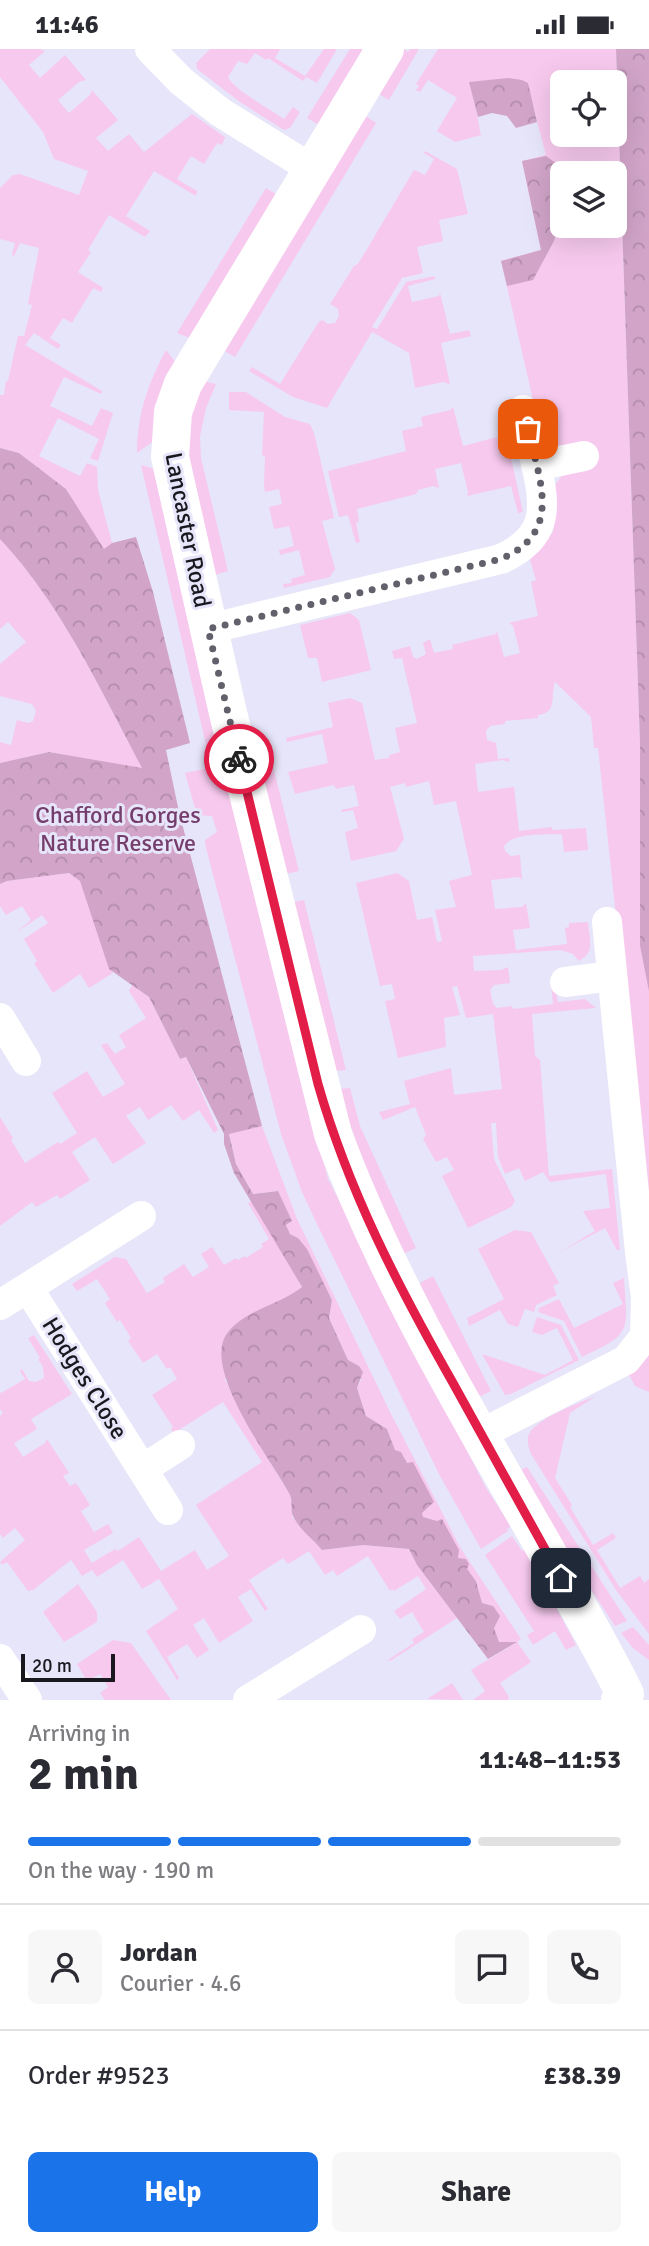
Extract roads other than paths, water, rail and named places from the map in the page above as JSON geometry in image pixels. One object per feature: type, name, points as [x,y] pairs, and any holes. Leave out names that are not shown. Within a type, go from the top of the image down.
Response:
[{"type":"street","points":[[150,49],[181,81],[220,112],[312,169]]},
{"type":"street","name":"Lancaster Road","points":[[385,49],[183,384],[173,412],[170,457],[208,629],[332,1134],[350,1181],[403,1294],[479,1435],[632,1695]]},
{"type":"street","points":[[208,629],[501,559],[512,554],[531,538],[543,511],[543,495],[523,410]]},
{"type":"street","points":[[536,466],[584,456]]},
{"type":"street","points":[[479,1435],[626,1360],[645,1336],[646,1297],[607,922]]},
{"type":"street","points":[[565,982],[612,976]]},
{"type":"street","points":[[0,1019],[26,1061]]},
{"type":"street","points":[[0,1305],[141,1216]]},
{"type":"street","name":"Hodges Close","points":[[28,1288],[168,1510]]},
{"type":"street","points":[[143,1469],[180,1445]]},
{"type":"street","points":[[248,1700],[361,1630]]},
{"type":"street","points":[[1,1663],[27,1700]]},
{"type":"park label","name":"Chafford Gorges Nature Reserve","points":[[118,829]]}]
